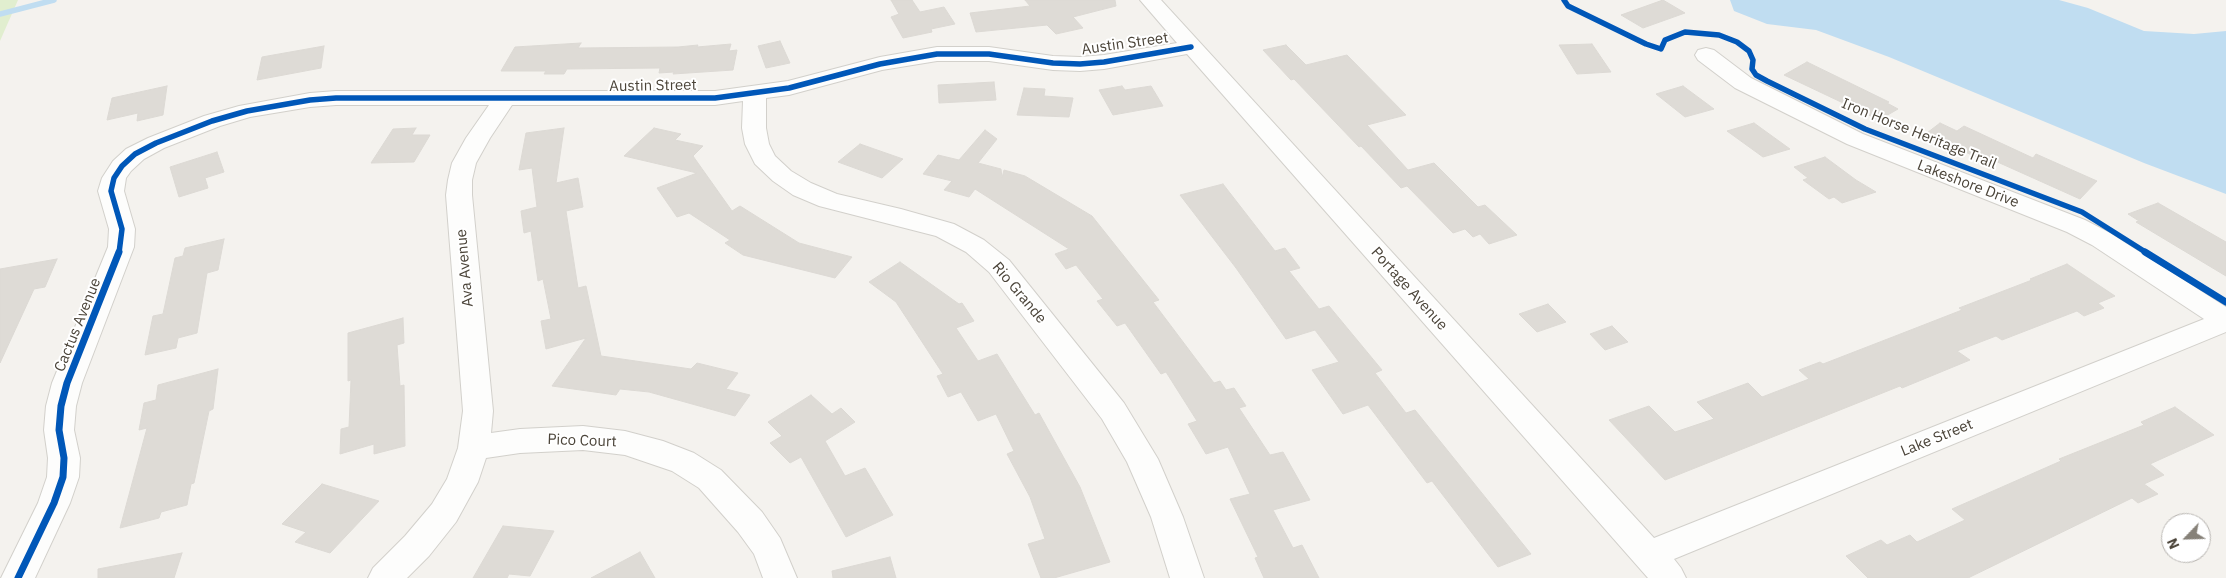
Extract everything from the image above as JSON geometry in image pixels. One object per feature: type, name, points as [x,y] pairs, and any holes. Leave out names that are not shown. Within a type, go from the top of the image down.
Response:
[{"type":"street","name":"Portage Avenue","points":[[1150,0],[1669,578]]},
{"type":"street","name":"Austin Street","points":[[122,166],[135,154],[184,132],[230,116],[282,104],[336,98],[680,99],[755,94],[789,88],[909,58],[937,54],[989,54],[1053,63],[1080,64],[1104,62],[1191,47]]},
{"type":"street","name":"Lakeshore Drive","points":[[1706,55],[1743,83],[1855,139],[2076,226],[2226,320]]},
{"type":"street","name":"Rio Grande","points":[[755,94],[754,128],[757,144],[764,159],[782,176],[802,190],[828,200],[855,208],[901,217],[945,230],[975,246],[999,266],[1113,411],[1142,458],[1167,517],[1187,578]]},
{"type":"street","name":"Ava Avenue","points":[[385,578],[417,546],[444,513],[462,482],[474,448],[478,411],[458,196],[464,163],[478,138],[505,99]]},
{"type":"street","name":"Cactus Avenue","points":[[18,578],[54,503],[63,477],[64,458],[59,430],[65,391],[121,247],[122,229],[111,191],[114,178],[122,166]]},
{"type":"street","name":"Lake Street","points":[[1648,555],[2226,320]]},
{"type":"street","name":"Pico Court","points":[[474,448],[520,441],[583,438],[625,443],[684,462],[710,479],[750,522],[768,548],[780,578]]},
{"type":"green space","points":[[0,0],[18,0],[0,41]]},
{"type":"water","points":[[1730,0],[2059,0],[2088,8],[2144,31],[2194,34],[2226,31],[2226,194],[2144,163],[1889,57],[1816,30],[1767,24],[1734,11]]},
{"type":"building","points":[[891,0],[912,0],[920,12],[944,7],[955,24],[931,29],[932,32],[903,38],[891,17],[899,14]]},
{"type":"building","points":[[1025,0],[1115,0],[1116,6],[1073,17],[1083,28],[1056,34],[1047,25],[976,32],[970,13],[1030,6]]},
{"type":"building","points":[[1663,0],[1685,13],[1643,28],[1621,15]]},
{"type":"building","points":[[780,41],[790,63],[766,68],[758,46]]},
{"type":"building","points":[[581,43],[578,48],[698,45],[697,47],[731,44],[729,51],[737,50],[733,70],[673,74],[674,72],[659,73],[660,68],[567,69],[564,74],[544,74],[546,71],[501,71],[515,47]]},
{"type":"building","points":[[1592,44],[1611,72],[1577,74],[1559,45]]},
{"type":"building","points":[[1286,45],[1306,65],[1347,55],[1406,115],[1367,125],[1408,170],[1434,163],[1478,207],[1485,205],[1517,235],[1489,244],[1480,234],[1473,237],[1465,229],[1453,233],[1407,186],[1401,188],[1263,50]]},
{"type":"building","points":[[324,46],[321,68],[257,80],[262,57]]},
{"type":"building","points":[[1807,62],[1889,102],[1887,103],[1898,109],[1879,120],[1784,75]]},
{"type":"building","points":[[994,82],[996,100],[939,103],[938,85]]},
{"type":"building","points":[[167,86],[163,115],[137,121],[138,113],[107,120],[112,98]]},
{"type":"building","points":[[1122,86],[1125,90],[1151,86],[1163,106],[1113,115],[1099,90]]},
{"type":"building","points":[[1683,86],[1714,109],[1685,117],[1656,94]]},
{"type":"building","points":[[1024,88],[1045,89],[1044,96],[1073,98],[1069,117],[1017,115]]},
{"type":"building","points":[[1754,123],[1790,149],[1763,157],[1727,131]]},
{"type":"building","points":[[1940,123],[1957,131],[1964,126],[2033,158],[2036,154],[2097,181],[2080,199],[1993,160],[1989,163],[1959,149],[1956,151],[1923,136]]},
{"type":"building","points":[[416,128],[412,135],[430,135],[414,162],[371,163],[393,129]]},
{"type":"building","points":[[564,128],[556,183],[578,178],[583,207],[566,211],[578,288],[586,286],[601,356],[691,369],[697,363],[738,373],[726,389],[750,395],[735,416],[649,392],[620,389],[616,395],[552,386],[586,338],[546,349],[541,321],[551,319],[543,279],[538,281],[531,231],[524,233],[521,211],[537,207],[532,168],[519,170],[526,133]]},
{"type":"building","points":[[654,128],[681,134],[675,140],[703,146],[693,156],[732,211],[740,206],[799,243],[852,257],[835,278],[743,255],[725,243],[730,240],[689,213],[677,217],[657,188],[697,173],[624,156]]},
{"type":"building","points":[[985,130],[997,139],[978,163],[1001,169],[1002,178],[1004,170],[1025,176],[1092,216],[1159,300],[1153,302],[1214,383],[1220,381],[1226,390],[1234,388],[1246,406],[1239,408],[1270,455],[1283,452],[1310,500],[1273,510],[1293,548],[1302,545],[1319,578],[1264,578],[1255,558],[1258,557],[1230,499],[1250,494],[1228,447],[1206,454],[1188,424],[1197,421],[1166,372],[1161,374],[1125,323],[1117,326],[1097,301],[1103,299],[1076,265],[1066,269],[1055,254],[1069,249],[975,189],[969,197],[944,190],[952,181],[923,174],[938,155],[959,160]]},
{"type":"building","points":[[860,144],[903,159],[882,178],[838,162]]},
{"type":"building","points":[[217,152],[224,172],[205,178],[208,188],[179,197],[170,167]]},
{"type":"building","points":[[1825,157],[1876,192],[1842,203],[1834,197],[1829,199],[1803,180],[1808,178],[1794,167]]},
{"type":"building","points":[[1223,184],[1275,251],[1285,248],[1300,268],[1289,271],[1319,309],[1329,306],[1382,370],[1375,373],[1406,413],[1415,410],[1531,554],[1498,567],[1432,481],[1427,483],[1368,405],[1343,414],[1312,370],[1339,362],[1315,330],[1286,339],[1236,268],[1180,195]]},
{"type":"building","points":[[2158,203],[2226,242],[2226,276],[2136,222],[2139,221],[2128,214]]},
{"type":"building","points":[[224,239],[218,270],[207,273],[197,333],[178,338],[176,348],[145,355],[153,316],[163,314],[175,258],[183,256],[185,248]]},
{"type":"building","points":[[57,259],[45,287],[34,289],[0,363],[0,269]]},
{"type":"building","points":[[900,262],[959,304],[962,303],[974,321],[956,328],[978,361],[997,354],[1035,415],[1039,413],[1080,487],[1110,562],[1054,578],[1041,578],[1028,544],[1045,539],[1030,497],[1007,454],[1014,451],[996,414],[978,421],[961,392],[948,397],[937,376],[943,374],[896,302],[869,282]]},
{"type":"building","points":[[2067,264],[2115,296],[2098,303],[2104,308],[2084,316],[2077,311],[2002,340],[1996,336],[1957,351],[1970,360],[1665,480],[1609,420],[1649,406],[1675,432],[1714,419],[1697,402],[1748,383],[1762,397],[1809,379],[1799,370],[1820,362],[1823,364],[1962,310],[1959,308],[2032,280],[2030,279]]},
{"type":"building","points":[[1548,304],[1566,322],[1537,332],[1519,314]]},
{"type":"building","points":[[403,318],[404,343],[397,345],[400,386],[404,385],[405,446],[374,454],[374,444],[340,454],[341,429],[349,427],[351,380],[348,381],[348,333]]},
{"type":"building","points":[[1612,326],[1628,342],[1605,350],[1590,334]]},
{"type":"building","points":[[218,369],[213,409],[209,411],[194,483],[191,484],[187,505],[161,512],[159,518],[120,528],[147,428],[139,430],[144,403],[156,400],[158,385]]},
{"type":"building","points":[[811,395],[832,414],[841,408],[855,422],[825,441],[845,476],[865,468],[893,515],[846,537],[801,457],[790,463],[770,443],[782,436],[768,422]]},
{"type":"building","points":[[2175,407],[2214,435],[2150,464],[2164,475],[2144,484],[2158,494],[2138,503],[2132,498],[1968,578],[1868,578],[1846,556],[1881,540],[1887,545],[1910,535],[1917,542],[1965,520],[1952,509],[2061,461],[2059,459],[2144,425],[2141,422]]},
{"type":"building","points":[[322,484],[379,501],[330,553],[295,542],[306,532],[282,524]]},
{"type":"building","points":[[503,526],[554,531],[530,576],[509,574],[507,578],[473,578]]},
{"type":"building","points":[[640,552],[655,578],[591,578]]},
{"type":"building","points":[[182,553],[174,578],[98,578],[98,569]]},
{"type":"building","points":[[890,557],[896,578],[833,578],[832,571]]},
{"type":"waterway","points":[[0,14],[54,0]]},
{"type":"cycle path","name":"Iron Horse Heritage Trail","points":[[1564,0],[1568,6],[1646,44],[1661,49],[1665,40],[1685,32],[1719,35],[1737,42],[1749,51],[1753,60],[1752,69],[1756,75],[1767,81],[1865,129],[2082,212],[2226,302]]},
{"type":"cycle path","points":[[18,578],[54,503],[63,477],[64,458],[59,430],[61,406],[67,383],[121,247],[122,229],[111,191],[114,178],[122,166],[135,154],[156,143],[212,121],[247,111],[310,100],[336,98],[715,98],[789,88],[880,64],[937,54],[989,54],[1053,63],[1080,64],[1104,62],[1191,47]]}]
